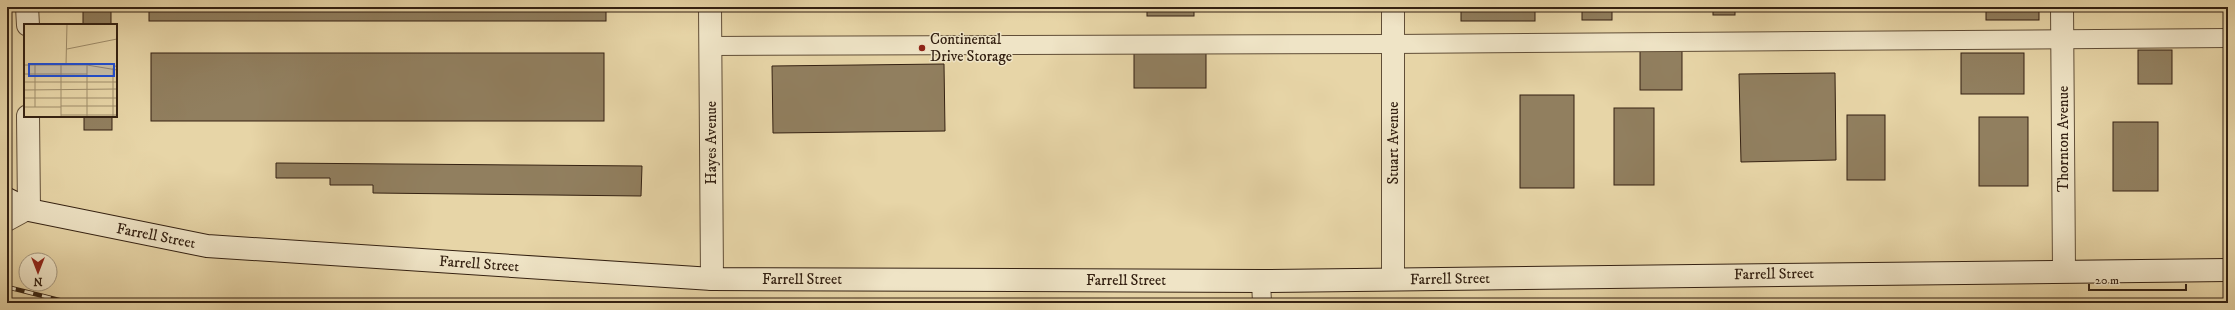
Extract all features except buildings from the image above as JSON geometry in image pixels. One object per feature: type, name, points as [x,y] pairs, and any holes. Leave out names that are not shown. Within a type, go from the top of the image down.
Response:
[{"type":"main road","points":[[28,7],[28,24]]},
{"type":"main road","name":"Hayes Avenue","points":[[710,7],[712,279]]},
{"type":"main road","name":"Stuart Avenue","points":[[1393,7],[1393,279]]},
{"type":"main road","name":"Thornton Avenue","points":[[2062,7],[2064,271]]},
{"type":"main road","points":[[28,117],[29,210]]},
{"type":"main road","name":"Farrell Street","points":[[7,199],[29,210],[207,246],[712,279],[1261,281],[2228,270]]},
{"type":"lane","points":[[711,46],[1393,44],[2228,38]]},
{"type":"lane","points":[[7,222],[29,210]]},
{"type":"lane","points":[[1261,281],[1262,303]]},
{"type":"railway","points":[[7,287],[71,303]]},
{"type":"place","name":"Continental Drive Storage","points":[[922,48]]}]
